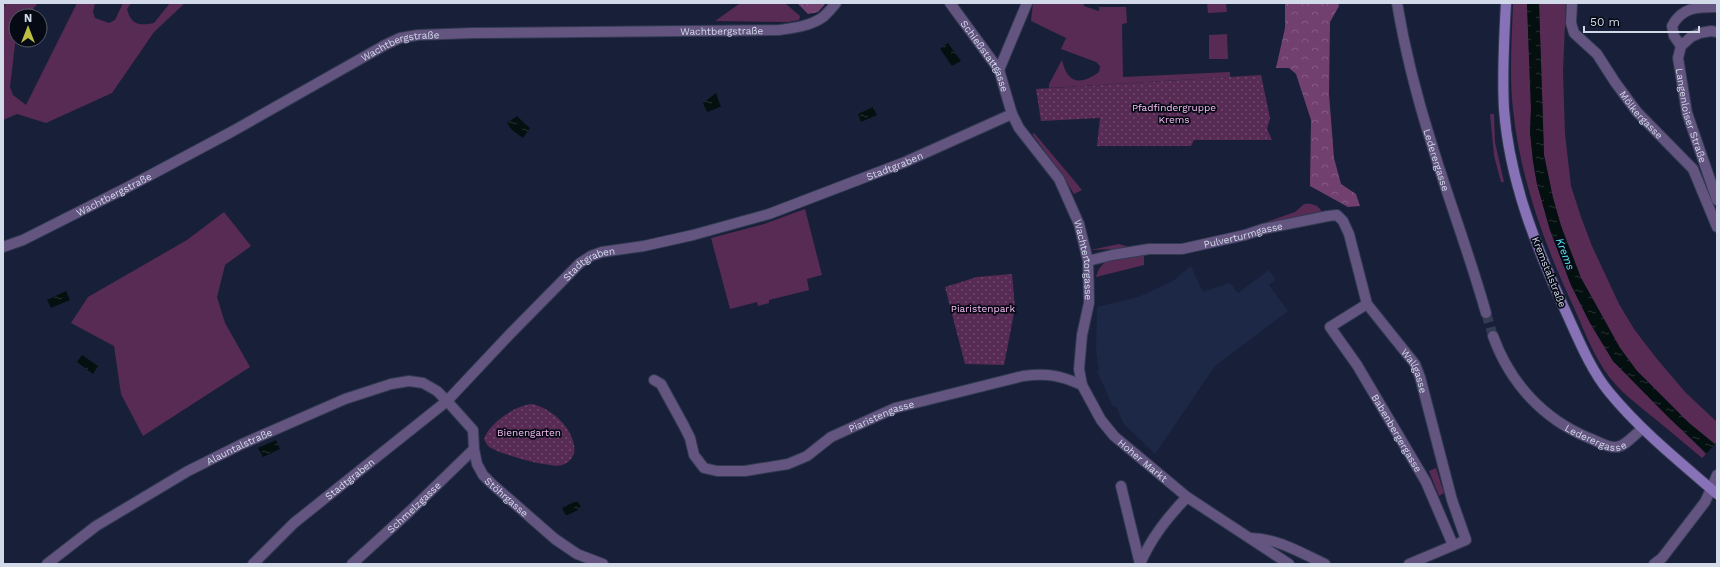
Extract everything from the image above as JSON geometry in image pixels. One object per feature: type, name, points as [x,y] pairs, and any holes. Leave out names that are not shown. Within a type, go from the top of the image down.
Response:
[{"type":"main road","name":"Kremstalstraße","points":[[1506,3],[1504,109],[1508,138],[1517,181],[1529,223],[1555,289],[1584,352],[1609,392],[1642,429],[1714,491]]},
{"type":"street","name":"Wachtbergstraße","points":[[3,247],[23,240],[128,187],[233,131],[400,38],[418,35],[473,33],[779,30],[795,28],[812,23],[823,17],[836,3]]},
{"type":"street","name":"Schießstattgasse","points":[[950,3],[999,70],[1012,114]]},
{"type":"street","points":[[999,70],[1027,3]]},
{"type":"street","name":"Lederergasse","points":[[1396,3],[1405,51],[1432,144],[1476,277],[1486,313]]},
{"type":"street","name":"Mölkergasse","points":[[1572,3],[1571,23],[1574,33],[1597,54],[1637,112],[1693,169],[1717,227]]},
{"type":"street","points":[[1717,7],[1700,7],[1686,11],[1677,17],[1672,26],[1674,36],[1681,46],[1691,37],[1700,32],[1717,32]]},
{"type":"street","name":"Langenloiser Straße","points":[[1681,46],[1678,58],[1687,113],[1717,200]]},
{"type":"street","name":"Wachtertorgasse","points":[[1012,114],[1019,128],[1059,179],[1079,224],[1088,261],[1090,303],[1082,335],[1079,354],[1079,369],[1082,385],[1101,420]]},
{"type":"street","name":"Stadtgraben","points":[[253,564],[294,523],[447,401],[580,263],[590,256],[602,252],[644,246],[693,235],[769,214],[905,162],[1012,114]]},
{"type":"street","name":"Pulverturmgasse","points":[[1088,261],[1148,249],[1182,249],[1245,235],[1263,229],[1337,215]]},
{"type":"street","name":"Wallgasse","points":[[1337,215],[1343,220],[1349,234],[1367,304],[1415,364],[1420,377],[1452,500],[1466,540],[1453,545]]},
{"type":"street","name":"Babenbergergasse","points":[[1367,304],[1330,327],[1357,366],[1400,435],[1434,498],[1453,545]]},
{"type":"street","name":"Lederergasse","points":[[1493,336],[1516,380],[1526,394],[1546,413],[1574,432],[1616,448],[1623,445],[1642,429]]},
{"type":"street","name":"Piaristengasse","points":[[654,380],[661,384],[684,426],[690,438],[694,455],[704,468],[717,472],[745,472],[788,464],[808,456],[831,437],[895,408],[1023,376],[1042,374],[1065,378],[1082,385]]},
{"type":"street","name":"Alauntalstraße","points":[[47,564],[96,526],[188,471],[249,441],[346,399],[391,384],[409,381],[423,383],[437,391],[447,401]]},
{"type":"street","name":"Stöhrgasse","points":[[447,401],[473,430],[474,449],[477,464],[482,474],[513,504],[555,539],[577,554],[603,564]]},
{"type":"street","name":"Hoher Markt","points":[[1101,420],[1114,436],[1187,497],[1289,564]]},
{"type":"street","name":"Schmelzgasse","points":[[352,564],[474,449]]},
{"type":"street","points":[[1654,564],[1662,558],[1714,491],[1717,475]]},
{"type":"street","points":[[1121,486],[1140,564]]},
{"type":"street","points":[[1140,564],[1148,546],[1158,530],[1187,497]]},
{"type":"street","points":[[1250,538],[1264,538],[1276,541],[1325,564]]},
{"type":"street","points":[[1409,564],[1453,545]]},
{"type":"shaded area","points":[[1191,266],[1203,292],[1230,283],[1238,293],[1269,270],[1276,280],[1269,285],[1288,311],[1215,366],[1155,454],[1123,423],[1116,406],[1113,407],[1097,371],[1099,370],[1096,351],[1097,307],[1138,297],[1173,281]]},
{"type":"green space","points":[[5,3],[38,3],[34,8],[8,8],[8,48],[15,48],[10,87],[13,95],[26,105],[77,3],[95,3],[93,12],[95,18],[109,23],[115,20],[123,3],[131,3],[127,9],[131,18],[136,23],[144,24],[154,23],[170,3],[185,3],[154,32],[112,93],[46,123],[17,114],[3,120],[3,12]]},
{"type":"green space","points":[[785,3],[800,16],[799,20],[788,22],[715,21],[739,4]]},
{"type":"green space","points":[[797,3],[826,3],[818,12],[808,14]]},
{"type":"green space","points":[[1033,3],[1084,3],[1084,6],[1099,11],[1099,7],[1126,7],[1127,23],[1122,24],[1123,77],[1230,72],[1230,77],[1049,88],[1049,84],[1062,60],[1067,74],[1075,80],[1086,79],[1092,76],[1099,72],[1100,66],[1096,62],[1061,49],[1066,38],[1031,21]]},
{"type":"green space","points":[[1207,3],[1226,3],[1227,12],[1208,13]]},
{"type":"green space","points":[[1285,3],[1338,3],[1339,6],[1330,22],[1329,94],[1334,158],[1341,184],[1356,194],[1360,206],[1348,207],[1310,186],[1311,120],[1296,74],[1289,68],[1276,68],[1285,28]]},
{"type":"green space","points":[[1513,3],[1527,3],[1531,109],[1530,132],[1533,161],[1537,184],[1550,230],[1571,285],[1590,323],[1613,361],[1706,454],[1702,458],[1620,389],[1610,378],[1593,350],[1564,286],[1535,212],[1521,161],[1516,135],[1511,83]]},
{"type":"green space","points":[[1539,3],[1566,3],[1563,71],[1565,134],[1571,186],[1592,246],[1619,304],[1634,329],[1686,393],[1717,422],[1717,441],[1715,444],[1689,423],[1637,371],[1620,348],[1581,278],[1561,226],[1553,198],[1544,155]]},
{"type":"green space","points":[[1227,34],[1228,59],[1209,59],[1209,35]]},
{"type":"green space","name":"Pfadfindergruppe Krems","points":[[1261,75],[1270,118],[1267,129],[1272,140],[1194,140],[1191,146],[1097,146],[1100,118],[1041,121],[1036,89]]},
{"type":"green space","points":[[1490,114],[1494,114],[1495,142],[1504,182],[1501,182],[1494,156]]},
{"type":"green space","points":[[1033,133],[1035,134],[1082,190],[1074,194]]},
{"type":"green space","points":[[1304,204],[1315,205],[1321,210],[1322,213],[1261,224],[1295,212]]},
{"type":"green space","points":[[805,209],[822,275],[807,279],[809,290],[769,300],[769,303],[758,306],[757,302],[730,309],[711,238],[764,224]]},
{"type":"green space","points":[[224,212],[251,246],[225,265],[217,297],[225,323],[250,367],[143,436],[121,394],[114,346],[71,323],[88,297],[187,240]]},
{"type":"green space","points":[[1119,244],[1133,248],[1090,250]]},
{"type":"green space","points":[[1137,255],[1144,256],[1144,265],[1096,277],[1102,265],[1107,261],[1118,257]]},
{"type":"green space","name":"Piaristenpark","points":[[1012,274],[1015,308],[1004,365],[965,364],[945,287],[977,277]]},
{"type":"green space","name":"Bienengarten","points":[[532,404],[541,407],[555,416],[563,423],[569,432],[574,443],[574,453],[568,462],[556,466],[537,463],[496,451],[488,446],[484,439],[491,427],[497,421],[511,411]]},
{"type":"green space","points":[[1436,468],[1444,493],[1439,496],[1429,471]]},
{"type":"water","name":"Krems","points":[[1527,3],[1539,3],[1544,155],[1553,198],[1561,226],[1581,278],[1620,348],[1637,371],[1689,423],[1717,446],[1717,463],[1668,417],[1613,361],[1590,323],[1571,285],[1550,230],[1537,184],[1533,161],[1530,132],[1531,109]]},
{"type":"water","points":[[948,43],[961,61],[952,66],[940,49]]},
{"type":"water","points":[[716,93],[721,107],[707,112],[703,103]]},
{"type":"water","points":[[873,107],[877,115],[861,122],[858,114]]},
{"type":"water","points":[[517,116],[530,128],[523,138],[512,130],[507,123]]},
{"type":"water","points":[[66,291],[70,300],[51,308],[47,300]]},
{"type":"water","points":[[82,355],[98,366],[93,374],[77,362]]},
{"type":"water","points":[[276,440],[280,449],[263,457],[258,448]]},
{"type":"water","points":[[574,502],[578,502],[581,507],[566,516],[562,508]]},
{"type":"pier","points":[[1716,443],[1717,444],[1717,465],[1705,455]]},
{"type":"tunnel","points":[[1486,313],[1493,336]]}]
